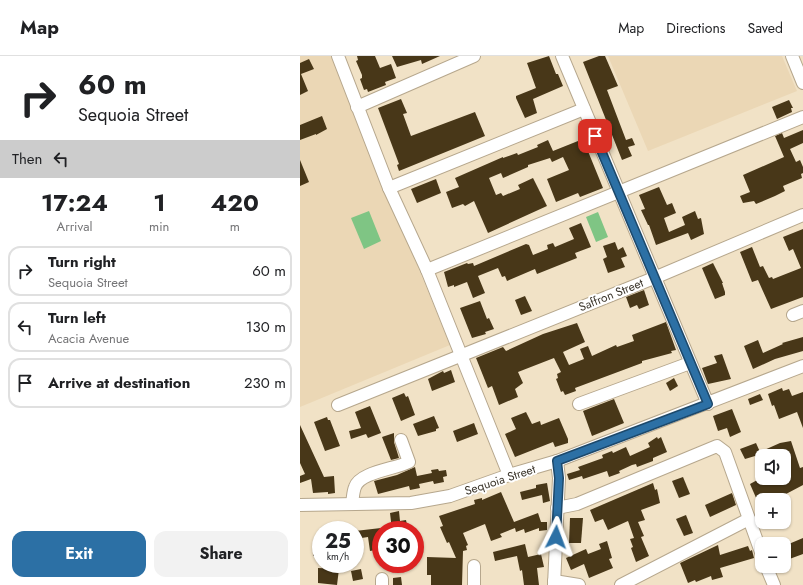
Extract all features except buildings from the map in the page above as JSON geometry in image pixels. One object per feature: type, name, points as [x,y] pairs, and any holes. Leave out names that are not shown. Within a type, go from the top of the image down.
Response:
[{"type":"street","points":[[338,56],[389,188],[428,270],[509,476]]},
{"type":"street","points":[[357,107],[474,56]]},
{"type":"street","points":[[562,56],[708,404]]},
{"type":"street","points":[[792,56],[800,70],[803,83]]},
{"type":"street","points":[[389,188],[584,108]]},
{"type":"street","points":[[428,270],[618,191],[803,117]]},
{"type":"street","name":"Saffron Street","points":[[338,405],[654,278],[803,216]]},
{"type":"street","points":[[579,404],[690,363]]},
{"type":"street","name":"Sequoia Street","points":[[300,505],[412,503],[450,496],[557,461],[708,404],[803,366]]},
{"type":"street","points":[[352,503],[354,488],[358,481],[368,475],[409,462],[401,440]]},
{"type":"street","points":[[557,508],[578,504],[717,446],[725,452],[755,537]]},
{"type":"street","points":[[557,461],[559,478],[554,583],[579,585]]},
{"type":"street","points":[[621,585],[748,519]]},
{"type":"street","points":[[474,566],[474,585]]},
{"type":"street","points":[[769,573],[774,585]]},
{"type":"shaded area","points":[[300,56],[331,56],[450,345],[300,407]]},
{"type":"shaded area","points":[[608,56],[782,56],[797,91],[648,151]]},
{"type":"green space","points":[[369,211],[381,241],[364,249],[351,218]]},
{"type":"green space","points":[[598,212],[608,237],[596,242],[586,217]]},
{"type":"route","points":[[556,537],[559,478],[557,461],[708,404],[595,136]]}]
